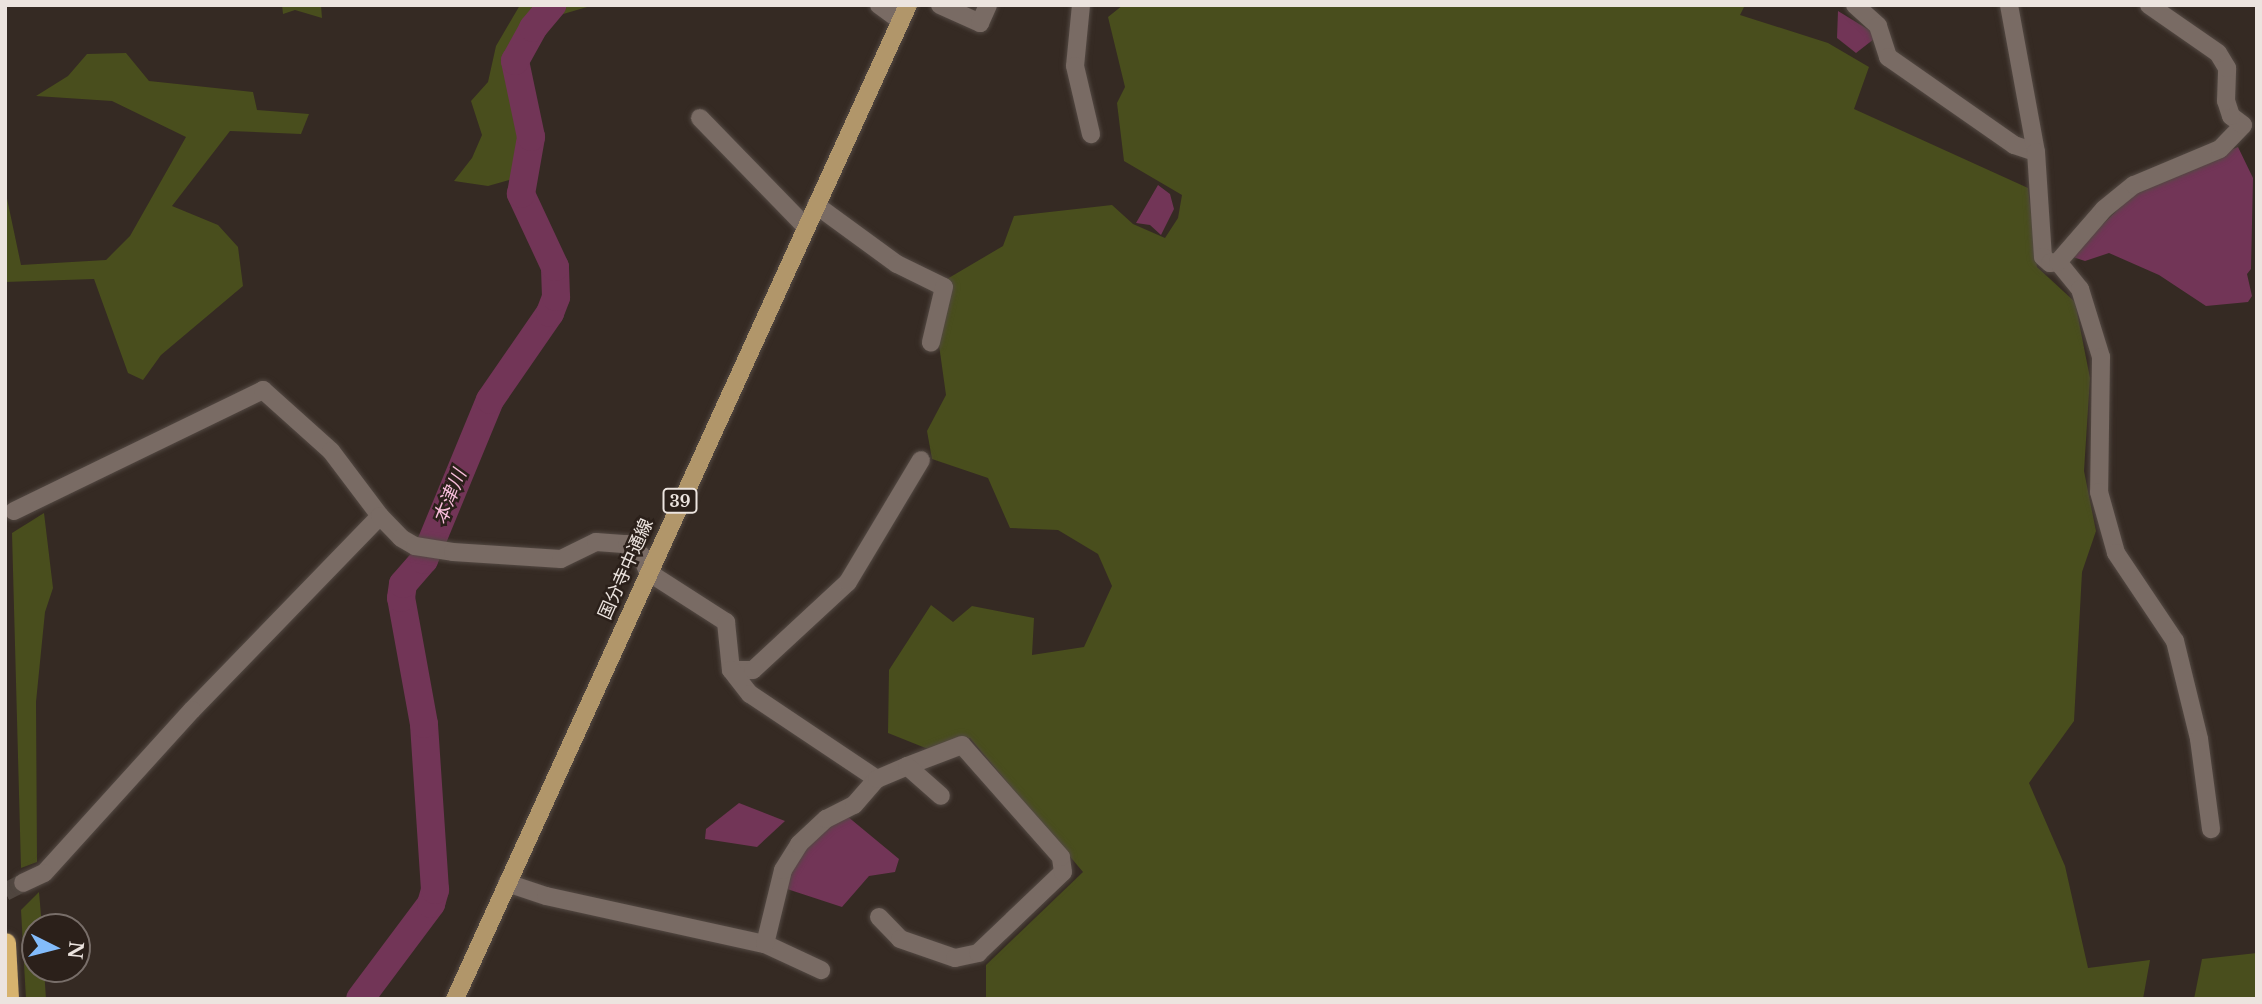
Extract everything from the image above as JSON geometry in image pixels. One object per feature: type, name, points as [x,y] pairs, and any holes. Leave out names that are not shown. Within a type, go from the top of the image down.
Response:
[{"type":"highway","points":[[5,943],[8,999]]},
{"type":"main road","name":"国分寺中通線","points":[[454,999],[905,13]]},
{"type":"street","points":[[879,5],[905,13]]},
{"type":"street","points":[[940,5],[980,23],[988,5]]},
{"type":"street","points":[[1081,5],[1075,66],[1091,134]]},
{"type":"street","points":[[1855,5],[1878,26],[1888,57],[2014,145],[2036,152]]},
{"type":"street","points":[[2009,5],[2036,152],[2043,257],[2050,263],[2058,262],[2104,209],[2134,186],[2220,149],[2250,126],[2231,116],[2226,102],[2227,68],[2218,53],[2149,5]]},
{"type":"street","points":[[700,118],[806,227]]},
{"type":"street","points":[[816,205],[897,264],[944,287],[930,342]]},
{"type":"street","points":[[2058,262],[2080,289],[2101,357],[2097,461],[2112,541],[2116,553],[2175,641],[2199,739],[2211,829]]},
{"type":"street","points":[[14,511],[263,390],[331,452],[380,516],[401,538],[415,546],[453,552],[561,559],[596,541],[627,544],[641,555],[648,572],[726,622],[731,670],[750,694],[877,779]]},
{"type":"street","points":[[731,670],[753,670],[848,582],[920,460]]},
{"type":"street","points":[[23,883],[44,873],[192,710],[380,516]]},
{"type":"street","points":[[765,944],[783,870],[799,844],[826,820],[854,804],[877,779],[962,745],[1061,857],[1063,872],[978,953],[955,958],[900,939],[879,918]]},
{"type":"street","points":[[907,766],[941,796]]},
{"type":"street","points":[[507,883],[546,896],[765,944],[821,970]]},
{"type":"green space","points":[[282,5],[321,5],[322,18],[295,10],[283,14]]},
{"type":"green space","points":[[520,5],[594,5],[529,24],[512,50],[512,77],[525,130],[516,178],[488,186],[454,181],[472,158],[482,135],[471,101],[488,82],[496,46]]},
{"type":"green space","points":[[1123,5],[1745,5],[1740,15],[1828,43],[1869,67],[1854,109],[2028,188],[2037,267],[2075,302],[2090,378],[2084,471],[2096,531],[2082,572],[2074,721],[2029,783],[2065,866],[2088,968],[2150,960],[2143,999],[986,999],[986,965],[1083,872],[970,738],[928,749],[888,733],[889,670],[931,605],[953,622],[972,606],[1034,618],[1032,655],[1084,647],[1112,586],[1098,554],[1058,530],[1010,528],[988,478],[932,459],[927,431],[946,395],[939,345],[947,279],[1003,246],[1014,216],[1112,205],[1133,224],[1165,238],[1178,218],[1182,195],[1124,161],[1117,103],[1125,87],[1108,17]]},
{"type":"green space","points":[[126,53],[149,81],[253,92],[257,110],[309,114],[301,134],[230,131],[172,206],[218,225],[238,247],[243,286],[161,355],[143,380],[128,373],[94,279],[5,282],[5,189],[21,265],[106,260],[130,236],[186,137],[112,101],[36,96],[68,76],[87,54]]},
{"type":"green space","points":[[44,513],[53,588],[45,612],[36,702],[37,862],[21,868],[12,533]]},
{"type":"green space","points":[[39,892],[41,913],[21,913]]},
{"type":"green space","points":[[2257,953],[2257,999],[2194,999],[2202,959]]},
{"type":"green space","points":[[25,983],[45,983],[46,999],[26,999]]},
{"type":"shaded area","points":[[1838,11],[1874,33],[1874,39],[1856,53],[1837,38]]},
{"type":"shaded area","points":[[2238,147],[2253,178],[2251,269],[2247,274],[2252,296],[2248,302],[2206,306],[2159,275],[2109,253],[2085,261],[2070,256],[2138,190]]},
{"type":"shaded area","points":[[1158,185],[1170,194],[1174,209],[1161,235],[1150,225],[1136,223]]},
{"type":"shaded area","points":[[739,803],[785,821],[757,847],[705,839],[706,829]]},
{"type":"shaded area","points":[[847,816],[899,859],[895,872],[869,876],[842,907],[784,888],[799,858],[822,832]]},
{"type":"waterway","name":"本津川","points":[[360,999],[431,904],[435,890],[424,724],[401,598],[403,584],[424,560],[490,400],[550,313],[556,297],[555,267],[521,194],[531,137],[515,61],[533,28],[552,5]]},
{"type":"tunnel","points":[[5,892],[23,883]]}]
